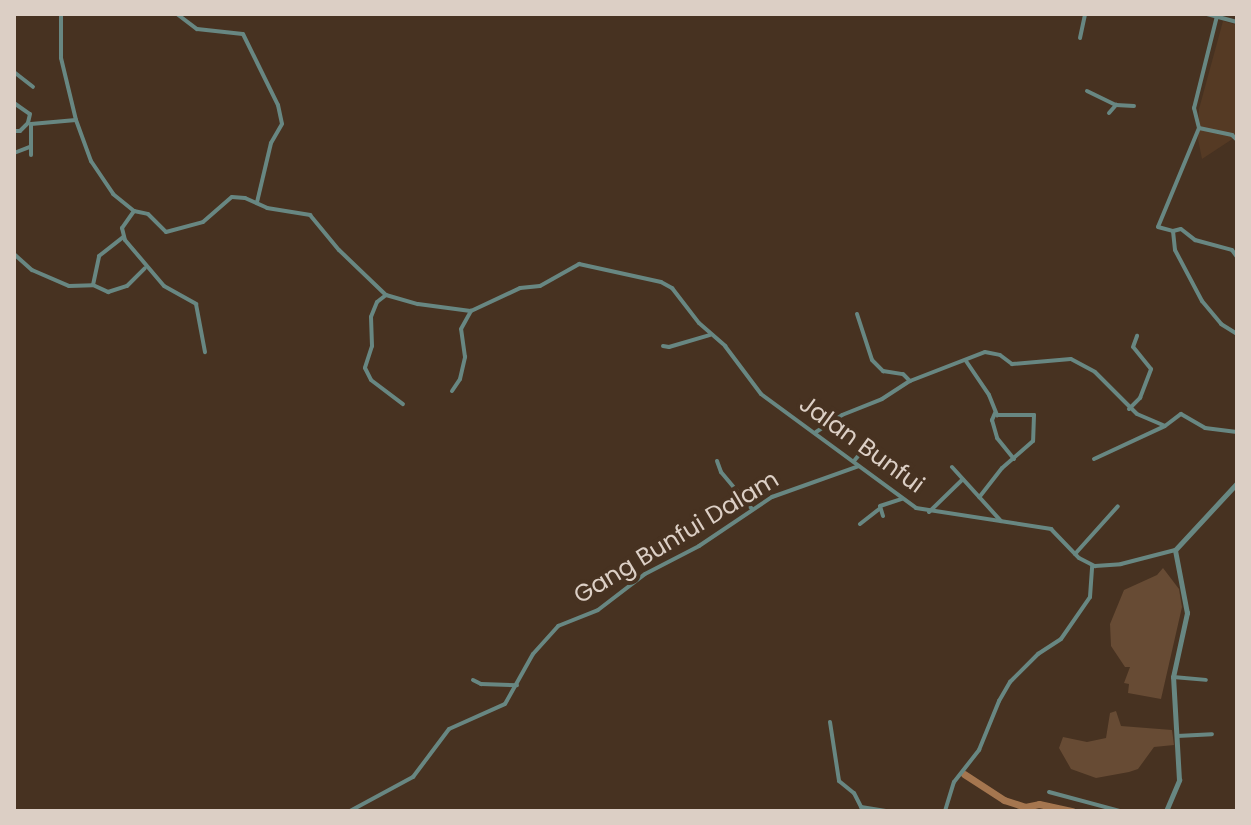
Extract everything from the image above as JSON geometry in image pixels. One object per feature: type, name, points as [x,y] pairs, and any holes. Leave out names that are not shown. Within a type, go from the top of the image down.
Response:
[{"type":"street","points":[[61,14],[58,45],[76,120],[99,174],[113,194],[134,211],[148,214],[165,232],[203,222],[228,199],[245,198],[267,208],[310,215],[339,250],[386,295],[418,304],[471,311],[461,329],[465,357],[460,379],[452,391]]},
{"type":"street","points":[[177,14],[197,29],[243,34],[278,105],[282,124],[271,143],[257,202]]},
{"type":"street","points":[[1080,38],[1085,14]]},
{"type":"street","points":[[1207,14],[1237,22]]},
{"type":"street","points":[[1217,16],[1194,108],[1199,128],[1158,227],[1173,231],[1181,229],[1195,240],[1232,250],[1237,257]]},
{"type":"street","points":[[14,72],[33,87]]},
{"type":"street","points":[[1087,91],[1116,105],[1134,106]]},
{"type":"street","points":[[14,103],[29,111],[31,155]]},
{"type":"street","points":[[1109,113],[1116,105]]},
{"type":"street","points":[[14,131],[20,131],[30,124],[76,120]]},
{"type":"street","points":[[1199,128],[1232,135],[1237,140]]},
{"type":"street","points":[[14,153],[30,147]]},
{"type":"street","points":[[134,211],[122,228],[123,237],[145,268],[169,292],[196,304],[205,352]]},
{"type":"street","points":[[1173,231],[1175,250],[1202,301],[1221,324],[1237,334]]},
{"type":"street","points":[[93,285],[99,256],[123,237]]},
{"type":"street","points":[[14,254],[32,270],[69,286],[93,285],[108,292],[119,290],[145,268]]},
{"type":"street","name":"Jalan Bunfui","points":[[471,311],[520,288],[540,286],[579,264],[661,282],[672,288],[689,313],[734,356],[761,394],[902,499],[929,512],[1051,529],[1075,554],[1092,566]]},
{"type":"street","points":[[386,295],[377,302],[371,317],[372,346],[365,368],[371,380],[403,404]]},
{"type":"street","points":[[857,314],[872,360],[883,371],[903,374],[910,381]]},
{"type":"street","points":[[663,346],[713,335]]},
{"type":"street","points":[[1129,409],[1140,398],[1151,369],[1133,347],[1137,336]]},
{"type":"street","points":[[816,432],[842,415],[882,399],[910,381],[985,352],[1012,364],[1071,359],[1095,372],[1129,409],[1165,426]]},
{"type":"street","points":[[966,361],[989,395],[995,413],[992,420],[997,438],[1014,459]]},
{"type":"street","points":[[979,497],[1033,441],[1031,426],[1034,414],[1006,417],[995,413]]},
{"type":"street","points":[[1094,459],[1165,426],[1181,414],[1205,428],[1237,432]]},
{"type":"street","points":[[854,461],[868,444]]},
{"type":"street","points":[[717,461],[721,472],[752,509]]},
{"type":"street","name":"Gang Bunfui Dalam","points":[[350,811],[413,777],[449,729],[505,704],[533,654],[558,626],[598,610],[645,574],[699,546],[752,509],[794,487],[818,483],[859,466]]},
{"type":"street","points":[[952,467],[1003,523]]},
{"type":"street","points":[[929,512],[963,479]]},
{"type":"street","points":[[945,811],[954,782],[979,750],[1010,682],[1038,654],[1061,639],[1090,597],[1092,566],[1118,565],[1175,550],[1237,483]]},
{"type":"street","points":[[860,524],[879,509],[902,499]]},
{"type":"street","points":[[1075,554],[1118,506]]},
{"type":"street","points":[[879,509],[883,516]]},
{"type":"street","points":[[1166,811],[1179,780],[1173,677],[1187,613],[1175,550]]},
{"type":"street","points":[[1173,677],[1206,680]]},
{"type":"street","points":[[473,680],[481,684],[517,685]]},
{"type":"street","points":[[830,722],[839,781],[854,793],[861,807],[886,811]]},
{"type":"street","points":[[1175,736],[1212,734]]},
{"type":"street","points":[[1049,792],[1119,811]]},
{"type":"shaded area","points":[[1223,21],[1237,25],[1237,136],[1202,159],[1198,139],[1199,109]]},
{"type":"shaded area","points":[[1163,568],[1179,589],[1182,607],[1161,699],[1128,693],[1129,684],[1124,683],[1130,667],[1125,667],[1111,646],[1110,624],[1124,590],[1157,575]]},
{"type":"shaded area","points":[[1116,711],[1121,726],[1172,730],[1174,745],[1154,747],[1138,769],[1129,772],[1096,778],[1071,769],[1059,748],[1063,737],[1087,742],[1106,738],[1110,713]]},
{"type":"waterway","points":[[964,774],[1004,800],[1025,807],[1039,804],[1072,811]]}]
